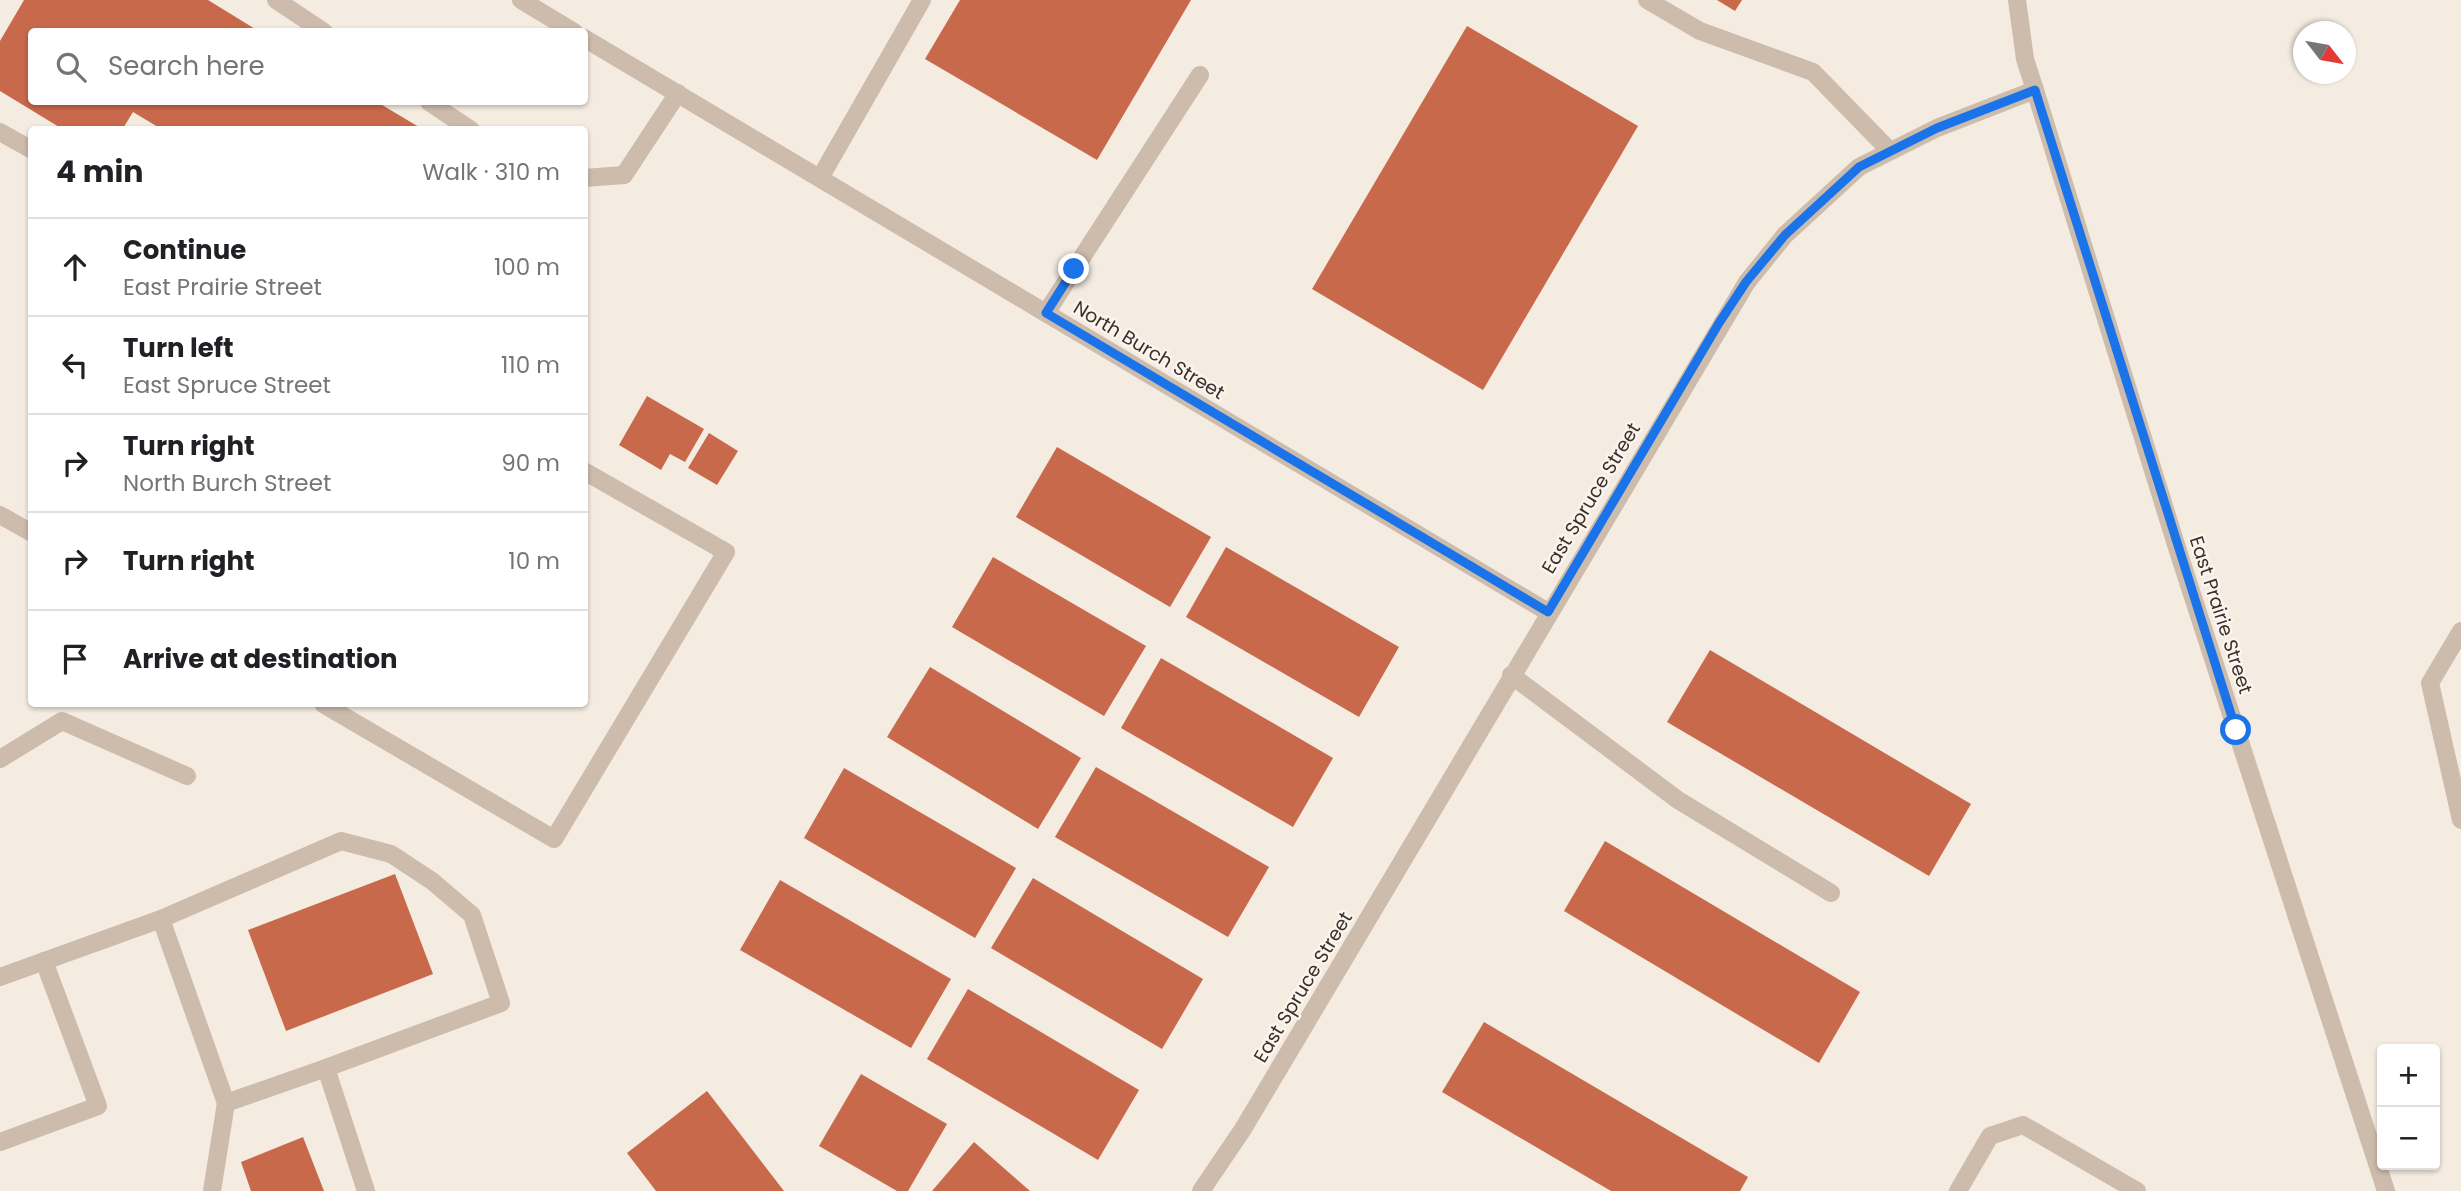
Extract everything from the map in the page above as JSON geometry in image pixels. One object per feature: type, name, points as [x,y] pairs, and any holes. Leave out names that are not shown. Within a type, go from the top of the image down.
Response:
[{"type":"street","points":[[276,0],[318,28]]},
{"type":"street","points":[[522,0],[568,28]]},
{"type":"street","points":[[820,178],[922,0]]},
{"type":"street","points":[[1647,0],[1700,31],[1813,72],[1890,151]]},
{"type":"street","points":[[2017,0],[2025,59],[2035,90]]},
{"type":"street","name":"North Burch Street","points":[[588,40],[1548,612]]},
{"type":"street","points":[[1046,313],[1200,75]]},
{"type":"street","name":"East Spruce Street","points":[[1201,1191],[1243,1129],[1746,282],[1785,235],[1850,176],[1890,151],[1937,128],[2035,90]]},
{"type":"street","name":"East Prairie Street","points":[[2035,90],[2178,551],[2386,1191]]},
{"type":"street","points":[[588,178],[624,175],[678,93]]},
{"type":"street","points":[[434,105],[465,126]]},
{"type":"street","points":[[0,132],[28,148]]},
{"type":"street","points":[[328,707],[554,839],[726,552],[588,473]]},
{"type":"street","points":[[0,515],[28,531]]},
{"type":"street","points":[[2461,631],[2430,682],[2461,820]]},
{"type":"street","points":[[1511,675],[1678,800],[1831,894]]},
{"type":"street","points":[[0,759],[62,721],[187,776]]},
{"type":"street","points":[[0,977],[162,919],[341,841],[391,854],[432,881],[472,915],[501,1003],[226,1103]]},
{"type":"street","points":[[162,919],[226,1103],[212,1191]]},
{"type":"street","points":[[0,1142],[98,1106],[44,961]]},
{"type":"street","points":[[326,1068],[366,1191]]},
{"type":"street","points":[[1958,1191],[1990,1136],[2023,1125],[2137,1191]]},
{"type":"building","points":[[24,0],[208,0],[254,28],[28,28],[28,105],[382,105],[417,126],[156,126],[133,112],[124,126],[57,126],[0,91],[0,41]]},
{"type":"building","points":[[960,0],[1191,0],[1097,160],[925,59]]},
{"type":"building","points":[[1717,0],[1742,0],[1735,11]]},
{"type":"building","points":[[1467,26],[1638,126],[1483,390],[1312,289]]},
{"type":"building","points":[[647,396],[704,429],[685,462],[670,454],[661,470],[619,445]]},
{"type":"building","points":[[709,433],[738,451],[717,485],[688,468]]},
{"type":"building","points":[[1057,447],[1211,537],[1170,607],[1016,517]]},
{"type":"building","points":[[1226,547],[1399,647],[1359,717],[1186,617]]},
{"type":"building","points":[[993,557],[1146,646],[1104,716],[952,627]]},
{"type":"building","points":[[1710,650],[1971,804],[1929,876],[1667,722]]},
{"type":"building","points":[[1161,658],[1333,758],[1293,827],[1121,728]]},
{"type":"building","points":[[930,667],[1081,758],[1038,829],[887,737]]},
{"type":"building","points":[[1096,767],[1269,867],[1228,937],[1055,837]]},
{"type":"building","points":[[844,768],[1016,868],[975,938],[804,838]]},
{"type":"building","points":[[1605,841],[1860,992],[1819,1063],[1564,911]]},
{"type":"building","points":[[395,874],[433,974],[286,1031],[248,930]]},
{"type":"building","points":[[1033,878],[1203,979],[1162,1049],[991,948]]},
{"type":"building","points":[[780,880],[951,979],[911,1048],[740,950]]},
{"type":"building","points":[[968,989],[1139,1090],[1098,1160],[927,1059]]},
{"type":"building","points":[[1484,1022],[1748,1177],[1740,1191],[1611,1191],[1442,1092]]},
{"type":"building","points":[[861,1074],[947,1124],[908,1191],[897,1191],[819,1146]]},
{"type":"building","points":[[707,1091],[784,1191],[656,1191],[627,1153]]},
{"type":"building","points":[[303,1137],[324,1191],[251,1191],[241,1162]]},
{"type":"building","points":[[974,1142],[1030,1191],[932,1191]]},
{"type":"route","points":[[1074,269],[1046,313],[1548,612],[1719,323],[1746,282],[1785,235],[1859,167],[1937,128],[2035,90],[2236,730]]}]
